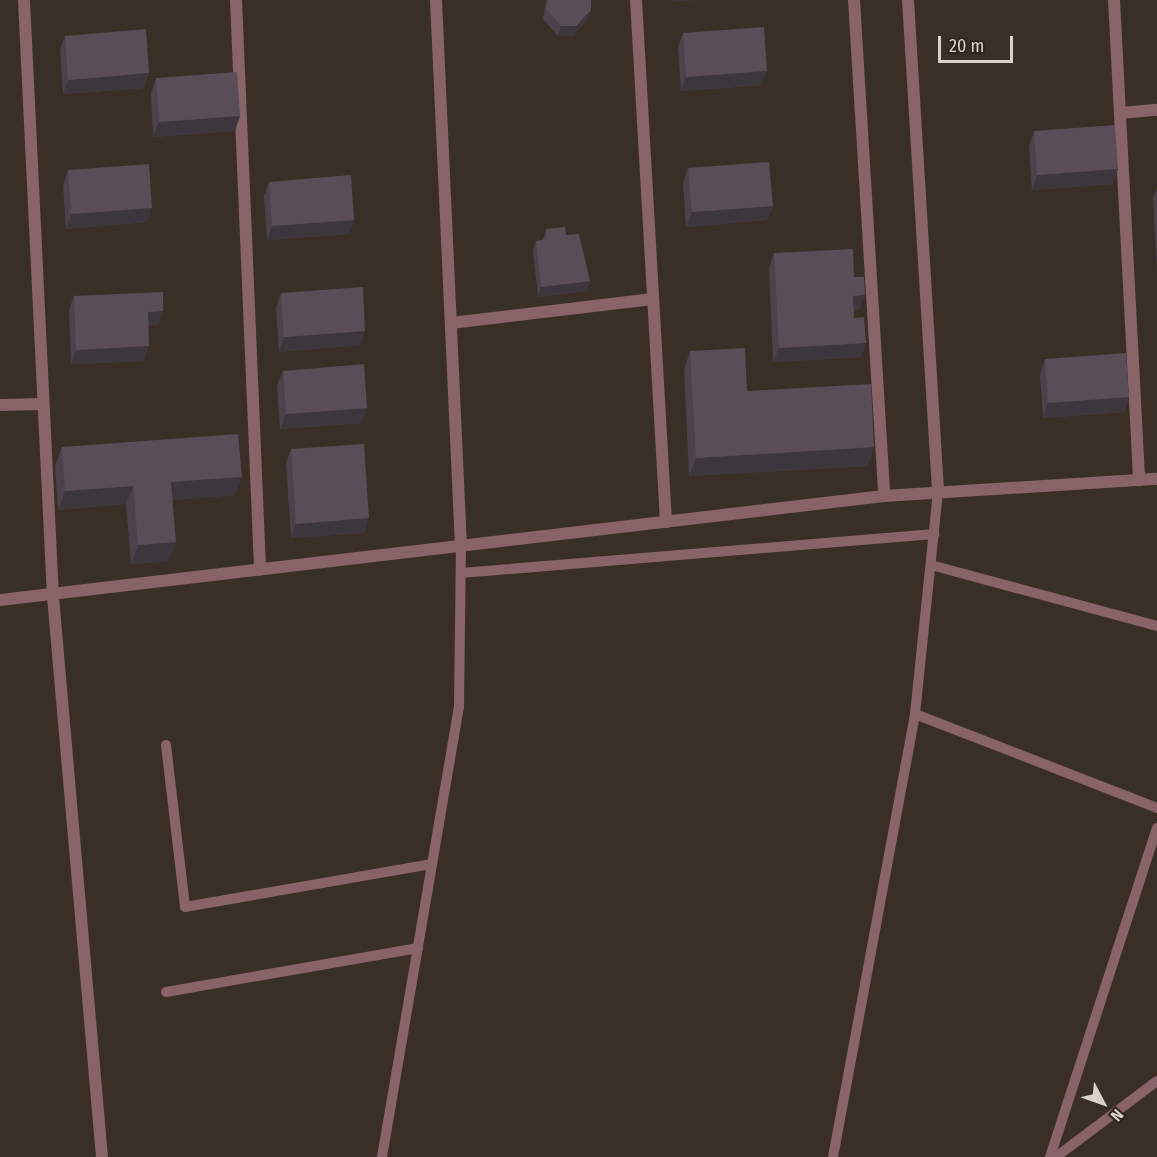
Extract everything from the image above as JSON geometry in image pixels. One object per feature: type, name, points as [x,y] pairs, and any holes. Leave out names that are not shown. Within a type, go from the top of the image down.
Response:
[{"type":"street","points":[[24,0],[53,597],[102,1157]]},
{"type":"street","points":[[236,0],[260,569]]},
{"type":"street","points":[[436,0],[461,546]]},
{"type":"street","points":[[636,0],[666,522]]},
{"type":"street","points":[[854,0],[884,496]]},
{"type":"street","points":[[908,0],[939,493]]},
{"type":"street","points":[[1114,0],[1139,480]]},
{"type":"street","points":[[1120,113],[1157,110]]},
{"type":"street","points":[[451,323],[653,298]]},
{"type":"street","points":[[0,405],[43,404]]},
{"type":"street","points":[[0,600],[53,597],[260,569],[884,496],[1157,479]]},
{"type":"lane","points":[[833,1157],[915,714],[939,493]]},
{"type":"lane","points":[[461,573],[934,534]]},
{"type":"lane","points":[[382,1157],[459,707],[461,546]]},
{"type":"lane","points":[[931,565],[1157,626]]},
{"type":"lane","points":[[915,714],[1157,808]]},
{"type":"lane","points":[[165,745],[185,907],[432,864]]},
{"type":"lane","points":[[1050,1157],[1157,828]]},
{"type":"lane","points":[[166,992],[418,948]]},
{"type":"lane","points":[[1056,1157],[1157,1081]]},
{"type":"building","points":[[548,0],[591,0],[591,10],[576,26],[561,26],[546,9]]},
{"type":"building","points":[[764,27],[767,71],[686,77],[683,33]]},
{"type":"building","points":[[146,29],[149,73],[68,80],[65,36]]},
{"type":"building","points":[[237,72],[240,116],[159,122],[156,78]]},
{"type":"building","points":[[1115,125],[1118,169],[1037,175],[1034,131]]},
{"type":"building","points":[[769,162],[773,206],[692,212],[688,168]]},
{"type":"building","points":[[149,164],[152,208],[71,214],[68,170]]},
{"type":"building","points":[[351,175],[354,220],[272,226],[269,182]]},
{"type":"building","points":[[565,227],[566,235],[579,234],[590,281],[541,287],[536,241],[547,239],[546,229]]},
{"type":"building","points":[[853,249],[854,277],[864,277],[865,295],[853,296],[854,318],[864,317],[866,343],[779,348],[774,253]]},
{"type":"building","points":[[363,287],[365,331],[284,337],[281,293]]},
{"type":"building","points":[[163,292],[163,311],[148,312],[149,346],[76,350],[74,296]]},
{"type":"building","points":[[745,348],[747,391],[871,384],[874,447],[696,458],[690,351]]},
{"type":"building","points":[[1126,353],[1129,397],[1048,403],[1045,359]]},
{"type":"building","points":[[364,364],[367,408],[286,414],[283,371]]},
{"type":"building","points":[[238,434],[242,477],[171,482],[176,542],[138,545],[133,486],[65,491],[62,447]]},
{"type":"building","points":[[364,444],[369,518],[296,524],[291,449]]}]
